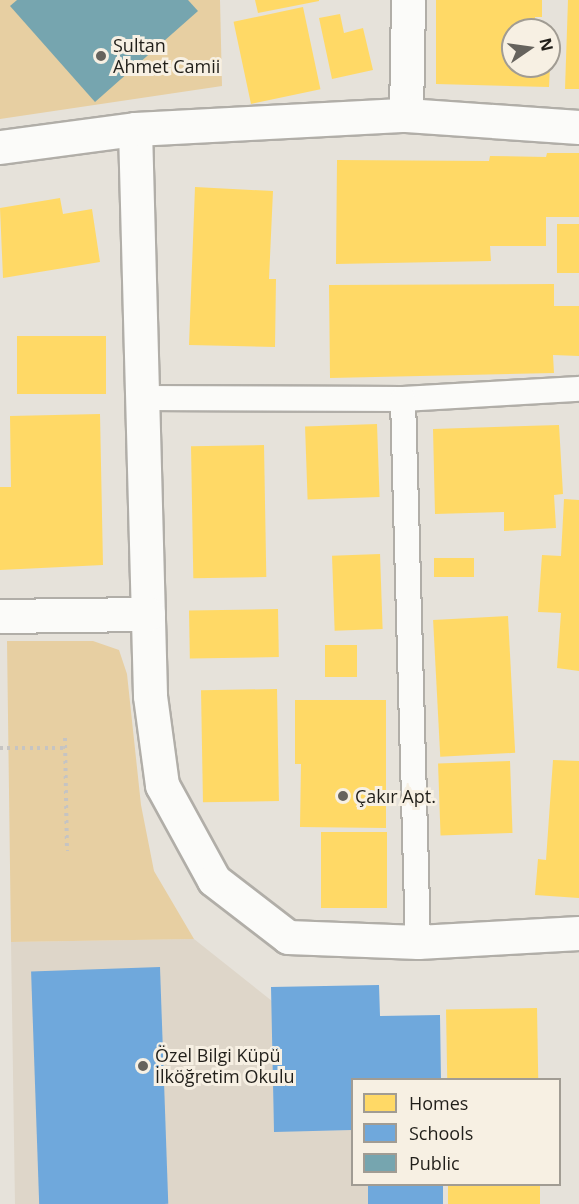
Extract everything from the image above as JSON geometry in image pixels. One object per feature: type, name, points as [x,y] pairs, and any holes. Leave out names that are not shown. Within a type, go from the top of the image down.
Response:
[{"type":"street","points":[[406,116],[408,0]]},
{"type":"street","points":[[0,147],[135,129],[406,116],[579,127]]},
{"type":"street","points":[[135,129],[144,398],[150,696],[162,785],[214,880],[288,937],[418,942],[579,933]]},
{"type":"street","points":[[0,616],[148,614]]},
{"type":"lane","points":[[144,398],[404,399],[579,389]]},
{"type":"lane","points":[[404,399],[418,942]]},
{"type":"path","points":[[65,738],[67,851]]},
{"type":"path","points":[[0,748],[65,748]]},
{"type":"shaded area","points":[[0,0],[220,0],[222,86],[0,119]]},
{"type":"shaded area","points":[[7,641],[93,641],[119,650],[127,674],[141,805],[154,871],[194,939],[11,942]]},
{"type":"shaded area","name":"Özel Bilgi Küpü İlköğretim Okulu","points":[[194,939],[272,1001],[274,1131],[351,1130],[351,1186],[368,1186],[369,1204],[15,1204],[11,942]]},
{"type":"building: Homes","points":[[255,0],[319,0],[319,1],[258,13]]},
{"type":"building: Homes","points":[[436,0],[542,0],[542,17],[501,18],[501,78],[549,78],[549,87],[436,84]]},
{"type":"building: Homes","points":[[568,0],[579,0],[579,89],[565,89]]},
{"type":"building: Homes","points":[[303,7],[320,89],[251,104],[234,22]]},
{"type":"building: Homes","points":[[340,14],[344,33],[363,28],[373,70],[332,79],[319,18]]},
{"type":"building: Homes","points":[[547,153],[579,153],[579,217],[546,217],[546,246],[490,246],[491,261],[336,264],[337,160],[489,161],[490,156],[546,157]]},
{"type":"building: Homes","points":[[195,187],[273,191],[269,279],[276,279],[275,347],[189,345]]},
{"type":"building: Homes","points":[[60,198],[63,214],[92,209],[100,262],[3,278],[0,208]]},
{"type":"building: Homes","points":[[557,224],[579,224],[579,273],[557,273]]},
{"type":"building: Homes","points":[[554,284],[554,306],[579,306],[579,356],[553,355],[554,373],[330,378],[329,285]]},
{"type":"building: Homes","points":[[17,336],[106,336],[106,394],[17,394]]},
{"type":"building: Homes","points":[[100,414],[103,565],[0,570],[0,487],[11,487],[10,416]]},
{"type":"building: Homes","points":[[377,424],[380,497],[308,499],[305,427]]},
{"type":"building: Homes","points":[[559,425],[563,494],[554,495],[556,528],[504,531],[504,512],[435,514],[433,429]]},
{"type":"building: Homes","points":[[264,445],[266,577],[193,578],[191,446]]},
{"type":"building: Homes","points":[[564,499],[579,500],[579,671],[557,668],[561,613],[538,612],[542,555],[561,556]]},
{"type":"building: Homes","points":[[380,554],[383,629],[335,631],[332,556]]},
{"type":"building: Homes","points":[[434,558],[474,558],[474,577],[434,577]]},
{"type":"building: Homes","points":[[278,609],[279,657],[190,659],[189,611]]},
{"type":"building: Homes","points":[[508,616],[515,753],[440,757],[433,620]]},
{"type":"building: Homes","points":[[325,645],[357,645],[357,677],[325,677]]},
{"type":"building: Homes","points":[[277,689],[279,801],[203,802],[201,690]]},
{"type":"building: Homes","points":[[295,700],[386,700],[386,828],[300,827],[301,764],[295,764]]},
{"type":"building: Homes","points":[[553,760],[579,761],[579,898],[535,895],[538,859],[546,860]]},
{"type":"building: Homes","points":[[510,761],[513,833],[441,835],[438,764]]},
{"type":"building: Homes","points":[[321,832],[387,832],[387,908],[321,908]]},
{"type":"building: Homes","points":[[537,1008],[538,1078],[447,1078],[446,1010]]},
{"type":"building: Homes","points":[[448,1186],[540,1186],[540,1204],[448,1204]]},
{"type":"building: Schools","points":[[160,967],[168,1204],[39,1204],[31,972]]},
{"type":"building: Schools","points":[[379,985],[380,1016],[440,1015],[441,1078],[351,1078],[351,1130],[274,1132],[271,987]]},
{"type":"building: Schools","points":[[368,1186],[443,1186],[443,1204],[368,1204]]},
{"type":"building: Public","name":"Sultan Ahmet Camii","points":[[17,0],[188,0],[198,11],[95,102],[10,6]]},
{"type":"place","name":"Sultan Ahmet Camii","points":[[101,56]]},
{"type":"place","name":"Çakır Apt.","points":[[343,796]]},
{"type":"place","name":"Özel Bilgi Küpü İlköğretim Okulu","points":[[143,1066]]}]
